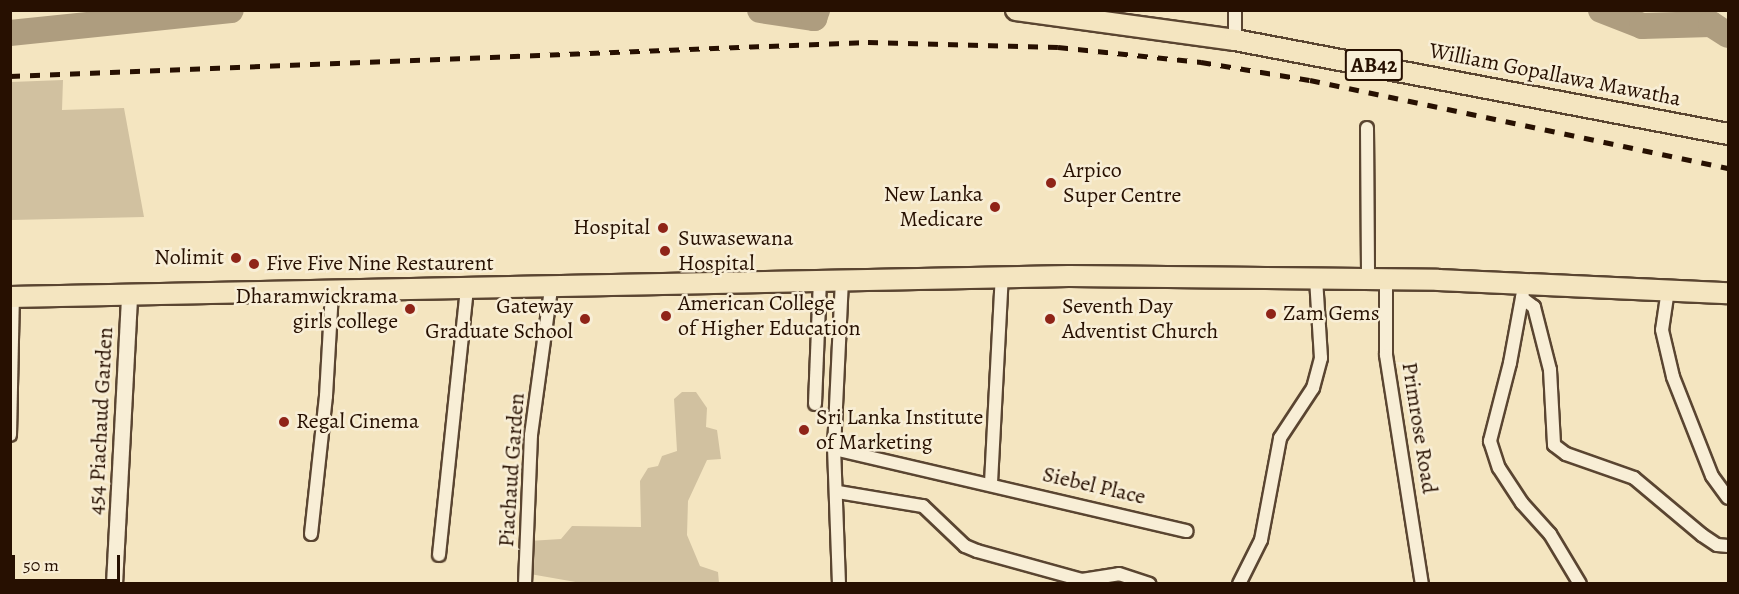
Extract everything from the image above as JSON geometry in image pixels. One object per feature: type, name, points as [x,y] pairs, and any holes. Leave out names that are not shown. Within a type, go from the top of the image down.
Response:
[{"type":"main road","name":"William Gopallawa Mawatha","points":[[1016,10],[1235,40],[1728,134]]},
{"type":"main road","points":[[12,297],[551,289],[820,279],[1002,276],[1377,279],[1523,290],[1668,290],[1728,293]]},
{"type":"street","points":[[1235,10],[1235,40]]},
{"type":"street","name":"Primrose Road","points":[[1367,128],[1377,279],[1386,355],[1422,584]]},
{"type":"street","points":[[991,483],[1002,276]]},
{"type":"street","points":[[815,404],[820,279]]},
{"type":"street","points":[[839,584],[838,492],[834,449],[842,279]]},
{"type":"street","points":[[1239,584],[1261,540],[1280,438],[1313,388],[1321,358],[1316,279]]},
{"type":"street","points":[[439,555],[467,289]]},
{"type":"street","name":"Piachaud Garden","points":[[525,584],[531,435],[551,289]]},
{"type":"street","points":[[1523,290],[1490,441],[1499,468],[1522,503],[1550,534],[1580,584]]},
{"type":"street","points":[[1523,290],[1534,307],[1550,370],[1554,445],[1566,454],[1634,478],[1702,535],[1717,545],[1728,546]]},
{"type":"street","points":[[1668,290],[1662,330],[1673,377],[1712,476],[1728,498]]},
{"type":"street","points":[[311,534],[327,396],[332,292]]},
{"type":"street","points":[[10,435],[12,297]]},
{"type":"street","name":"454 Piachaud Garden","points":[[114,584],[129,297]]},
{"type":"street","name":"Siebel Place","points":[[834,449],[991,483],[1187,531]]},
{"type":"street","points":[[838,492],[923,506],[965,546],[977,551],[1082,580],[1119,574],[1149,584]]},
{"type":"shaded area","points":[[63,80],[62,110],[124,108],[144,217],[11,220],[11,82]]},
{"type":"shaded area","points":[[682,392],[696,392],[707,408],[706,427],[717,430],[721,459],[707,460],[688,501],[687,535],[700,566],[718,572],[719,583],[587,584],[530,574],[529,541],[561,539],[572,526],[641,527],[640,481],[648,468],[658,466],[662,456],[677,451],[674,399]]},
{"type":"waterway","points":[[10,33],[231,10]]},
{"type":"waterway","points":[[760,10],[814,18],[817,10]]},
{"type":"waterway","points":[[1601,10],[1642,26],[1711,24],[1728,35]]},
{"type":"railway","points":[[10,76],[868,42],[1058,47],[1201,62],[1310,80],[1728,168]]},
{"type":"place","name":"Arpico Super Centre","points":[[1051,183]]},
{"type":"place","name":"New Lanka Medicare","points":[[995,207]]},
{"type":"place","name":"Hospital","points":[[663,228]]},
{"type":"place","name":"Suwasewana Hospital","points":[[665,251]]},
{"type":"place","name":"Nolimit","points":[[236,258]]},
{"type":"place","name":"Five Five Nine Restaurent","points":[[254,264]]},
{"type":"place","name":"Dharamwickrama girls college","points":[[410,309]]},
{"type":"place","name":"Zam Gems","points":[[1271,314]]},
{"type":"place","name":"American College of Higher Education","points":[[666,316]]},
{"type":"place","name":"Gateway Graduate School","points":[[585,319]]},
{"type":"place","name":"Seventh Day Adventist Church","points":[[1050,319]]},
{"type":"place","name":"Regal Cinema","points":[[284,422]]},
{"type":"place","name":"Sri Lanka Institute of Marketing","points":[[804,430]]}]
